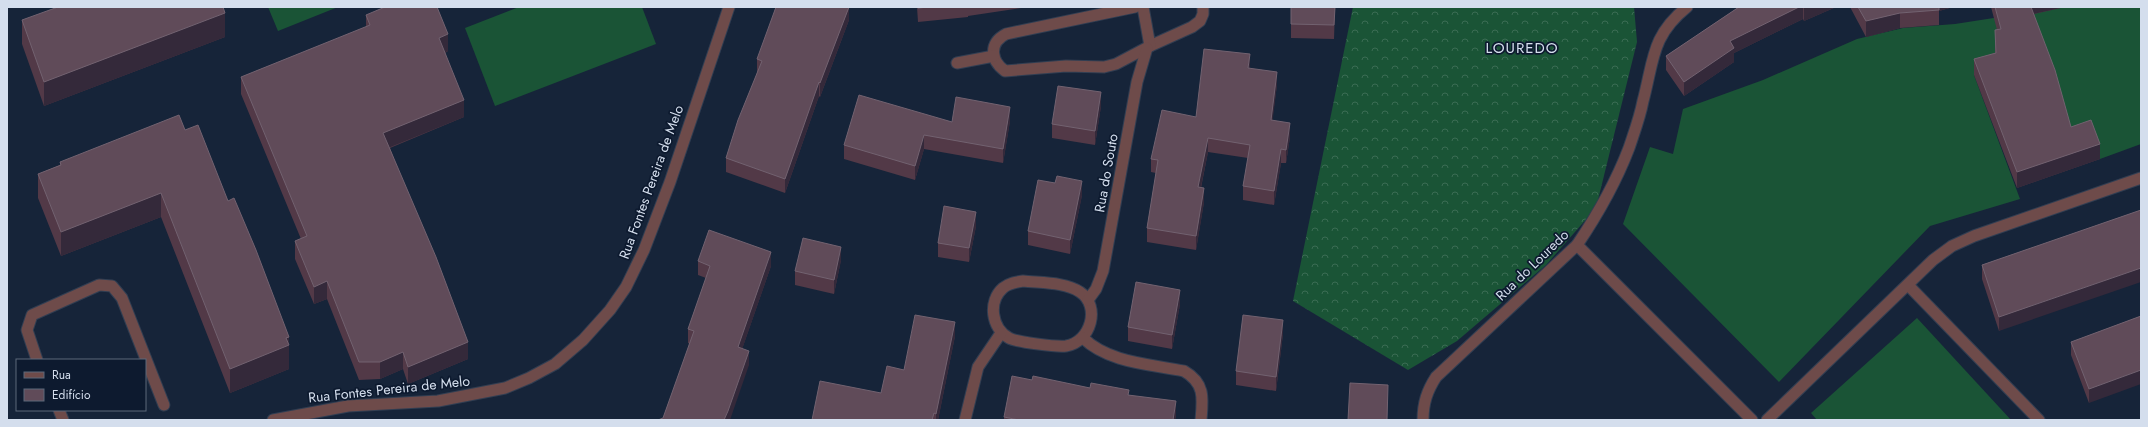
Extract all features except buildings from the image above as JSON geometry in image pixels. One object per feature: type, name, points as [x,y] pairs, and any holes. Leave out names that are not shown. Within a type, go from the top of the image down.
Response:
[{"type":"street","name":"Rua Fontes Pereira de Melo","points":[[273,420],[348,406],[438,401],[505,388],[529,378],[555,364],[583,340],[610,310],[626,287],[644,250],[670,182],[729,7]]},
{"type":"street","points":[[1135,7],[1006,34],[994,44],[994,56],[998,66],[1005,71],[1066,66],[1104,67],[1116,64],[1148,47],[1192,27],[1200,21],[1203,14],[1203,7]]},
{"type":"street","name":"Rua do Souto","points":[[1088,300],[1096,289],[1103,271],[1137,82],[1148,47],[1142,7]]},
{"type":"street","name":"Rua do Louredo","points":[[1423,420],[1423,406],[1428,390],[1436,377],[1577,245],[1594,220],[1611,190],[1628,148],[1643,101],[1651,60],[1659,39],[1667,26],[1687,7]]},
{"type":"street","points":[[958,63],[994,56]]},
{"type":"street","points":[[1767,420],[1933,260],[1952,246],[1974,236],[2141,178]]},
{"type":"street","points":[[1577,245],[1752,420]]},
{"type":"street","points":[[1023,280],[1071,287],[1081,292],[1088,300],[1091,310],[1091,321],[1083,338],[1066,346],[1018,341],[1001,332],[996,325],[993,306],[997,296],[1004,288],[1023,280]]},
{"type":"street","points":[[37,359],[27,330],[32,315],[98,285],[112,286],[122,298],[146,359]]},
{"type":"street","points":[[1908,285],[2039,420]]},
{"type":"street","points":[[965,420],[978,367],[1001,332]]},
{"type":"street","points":[[1083,338],[1099,351],[1111,357],[1184,371],[1193,376],[1199,384],[1202,396],[1201,420]]},
{"type":"street","points":[[146,359],[164,405]]},
{"type":"green space","points":[[268,7],[338,7],[278,31]]},
{"type":"green space","points":[[519,7],[642,7],[656,44],[495,106],[465,28]]},
{"type":"green space","points":[[1353,7],[1634,7],[1637,42],[1596,208],[1546,265],[1457,341],[1408,370],[1293,301]]},
{"type":"green space","points":[[2065,7],[2141,7],[2141,144],[2100,159],[2091,136],[2068,144],[1996,65],[1974,75],[2020,199],[1930,226],[1779,382],[1623,224],[1650,147],[1673,154],[1683,109],[1763,80],[1857,39],[1903,28],[1955,24]]},
{"type":"green space","points":[[1917,318],[2011,420],[1817,420],[1811,413]]},
{"type":"district","name":"LOUREDO","points":[[1522,48]]}]
